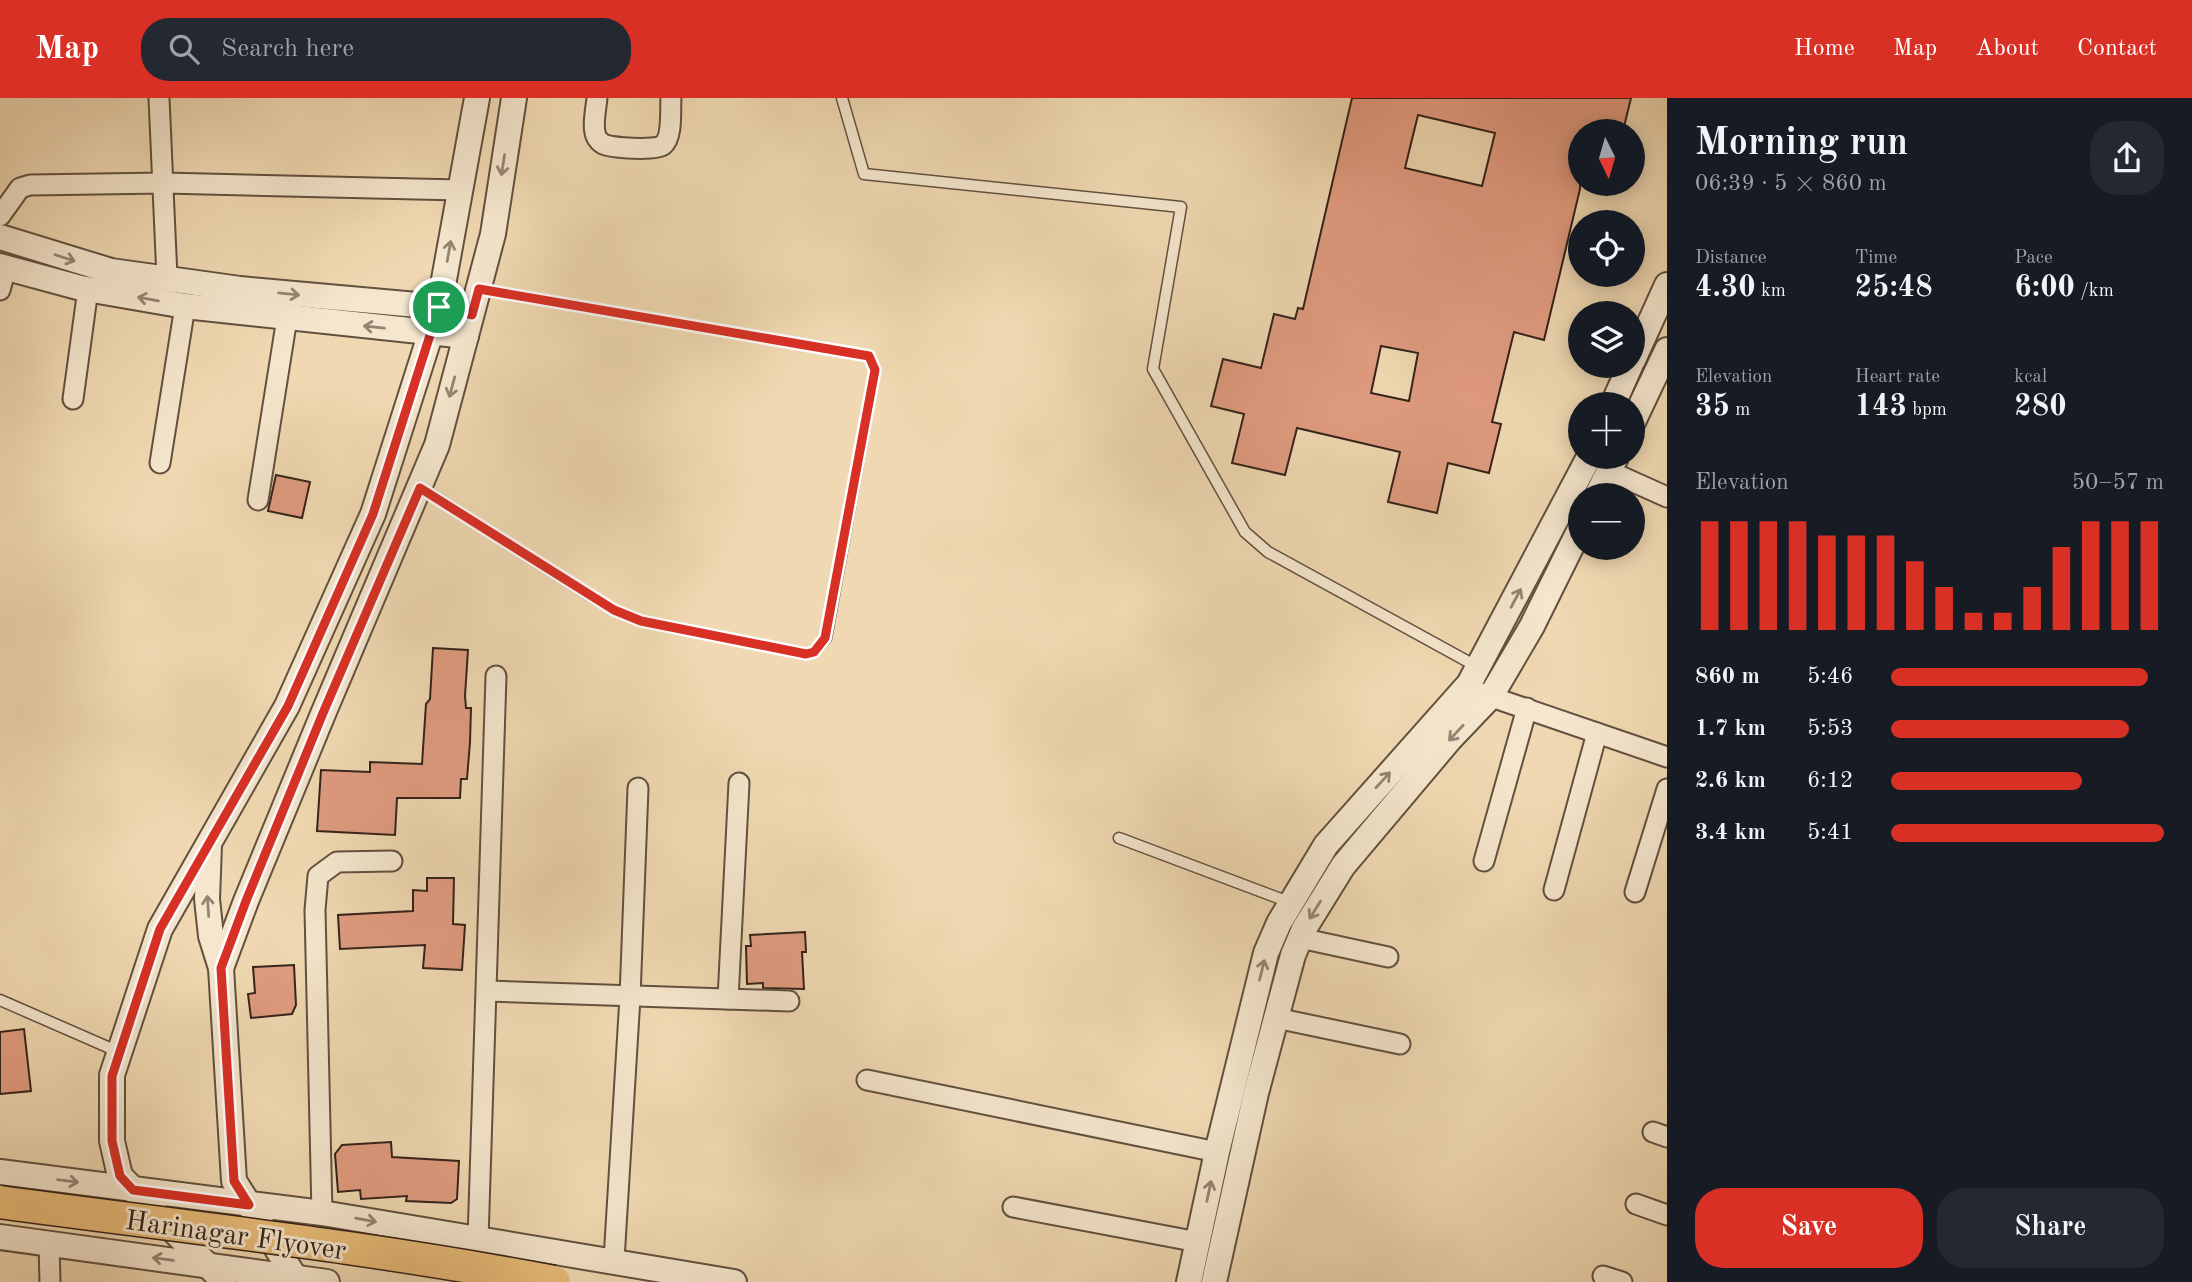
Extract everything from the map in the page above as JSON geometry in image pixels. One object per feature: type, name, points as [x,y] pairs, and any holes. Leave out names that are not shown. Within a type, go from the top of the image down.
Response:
[{"type":"main road","name":"Harinagar Flyover","points":[[0,1202],[446,1263],[554,1282]]},
{"type":"street","points":[[159,98],[167,278]]},
{"type":"street","points":[[216,1273],[120,1176],[112,1141],[112,1076],[160,929],[290,699],[373,514],[439,307],[477,98]]},
{"type":"street","points":[[221,968],[323,713],[437,445],[492,234],[514,98]]},
{"type":"street","points":[[597,98],[595,134],[603,144],[654,149],[663,145],[668,137],[671,98]]},
{"type":"street","points":[[0,216],[25,186],[164,183],[460,190]]},
{"type":"street","points":[[0,237],[111,271],[276,293],[439,307],[469,326]]},
{"type":"street","points":[[2,275],[185,306],[287,318],[430,332],[469,326]]},
{"type":"street","points":[[1645,334],[1667,285]]},
{"type":"street","points":[[73,399],[88,289]]},
{"type":"street","points":[[160,463],[185,306]]},
{"type":"street","points":[[258,500],[287,318]]},
{"type":"street","points":[[1645,397],[1667,350]]},
{"type":"street","points":[[1189,1282],[1217,1152],[1266,953],[1279,923],[1330,839],[1473,678],[1583,469]]},
{"type":"street","points":[[1621,469],[1667,498]]},
{"type":"street","points":[[1214,1282],[1256,1093],[1300,938],[1343,866],[1450,738],[1491,696],[1532,626],[1568,553]]},
{"type":"street","points":[[478,1240],[496,676]]},
{"type":"street","points":[[1473,678],[1491,696],[1667,757]]},
{"type":"street","points":[[290,699],[323,713]]},
{"type":"street","points":[[1484,861],[1527,708]]},
{"type":"street","points":[[1554,890],[1597,733]]},
{"type":"street","points":[[729,999],[739,783]]},
{"type":"street","points":[[614,1260],[630,997],[638,788]]},
{"type":"street","points":[[1635,892],[1667,789]]},
{"type":"street","points":[[209,842],[207,899],[211,936],[221,968],[234,1181],[296,1280]]},
{"type":"street","points":[[322,1213],[315,910],[318,876],[337,862],[392,862]]},
{"type":"street","points":[[1300,938],[1388,957]]},
{"type":"street","points":[[487,991],[789,1001]]},
{"type":"street","points":[[1276,1018],[1400,1044]]},
{"type":"street","points":[[867,1080],[1217,1152]]},
{"type":"street","points":[[0,1172],[322,1213],[734,1282]]},
{"type":"street","points":[[1636,1204],[1667,1215]]},
{"type":"street","points":[[1013,1206],[1198,1242]]},
{"type":"street","points":[[0,1237],[49,1243],[216,1273],[327,1282]]},
{"type":"street","points":[[49,1243],[50,1282]]},
{"type":"street","points":[[1603,1276],[1622,1282]]},
{"type":"lane","points":[[842,98],[864,174],[1181,207],[1153,369],[1245,532],[1268,552],[1473,678]]},
{"type":"lane","points":[[420,488],[606,605],[641,621],[806,654],[814,652],[825,638],[875,370],[869,356],[479,289]]},
{"type":"lane","points":[[1119,838],[1291,903]]},
{"type":"lane","points":[[0,1000],[119,1052]]},
{"type":"building","points":[[1352,98],[1631,98],[1626,119],[1568,119],[1568,196],[1578,196],[1575,210],[1568,210],[1568,239],[1544,340],[1514,332],[1492,422],[1501,424],[1489,473],[1448,463],[1437,513],[1388,502],[1400,452],[1297,428],[1285,475],[1232,463],[1244,414],[1211,406],[1223,359],[1261,368],[1274,314],[1295,319],[1298,308],[1303,309]],"holes":[[[1418,115],[1495,133],[1482,186],[1405,168]],[[1381,346],[1418,353],[1409,401],[1371,393]]]},
{"type":"building","points":[[276,475],[310,482],[302,518],[268,511]]},
{"type":"building","points":[[433,648],[468,650],[465,696],[466,708],[471,708],[470,742],[467,779],[461,779],[460,798],[397,798],[395,835],[317,831],[321,770],[370,772],[370,762],[422,764]]},
{"type":"building","points":[[427,878],[454,878],[453,924],[465,925],[462,970],[423,968],[425,945],[340,949],[338,915],[413,911],[413,890],[427,891]]},
{"type":"building","points":[[805,932],[806,952],[802,952],[804,989],[763,988],[763,983],[747,984],[746,946],[751,946],[750,935]]},
{"type":"building","points":[[294,965],[296,1005],[292,1014],[251,1018],[248,994],[255,993],[253,967]]},
{"type":"building","points":[[24,1029],[31,1091],[0,1094],[0,1032]]},
{"type":"building","points":[[391,1142],[392,1157],[459,1161],[457,1199],[451,1203],[406,1201],[407,1196],[361,1199],[360,1190],[338,1192],[335,1154],[342,1145]]},
{"type":"route","points":[[479,289],[869,356],[875,370],[825,638],[822,646],[806,654],[641,621],[614,610],[420,488],[323,713],[221,968],[234,1181],[249,1205],[133,1190],[120,1176],[112,1141],[112,1076],[160,929],[288,706],[373,514],[439,307],[472,315],[479,289]]}]
